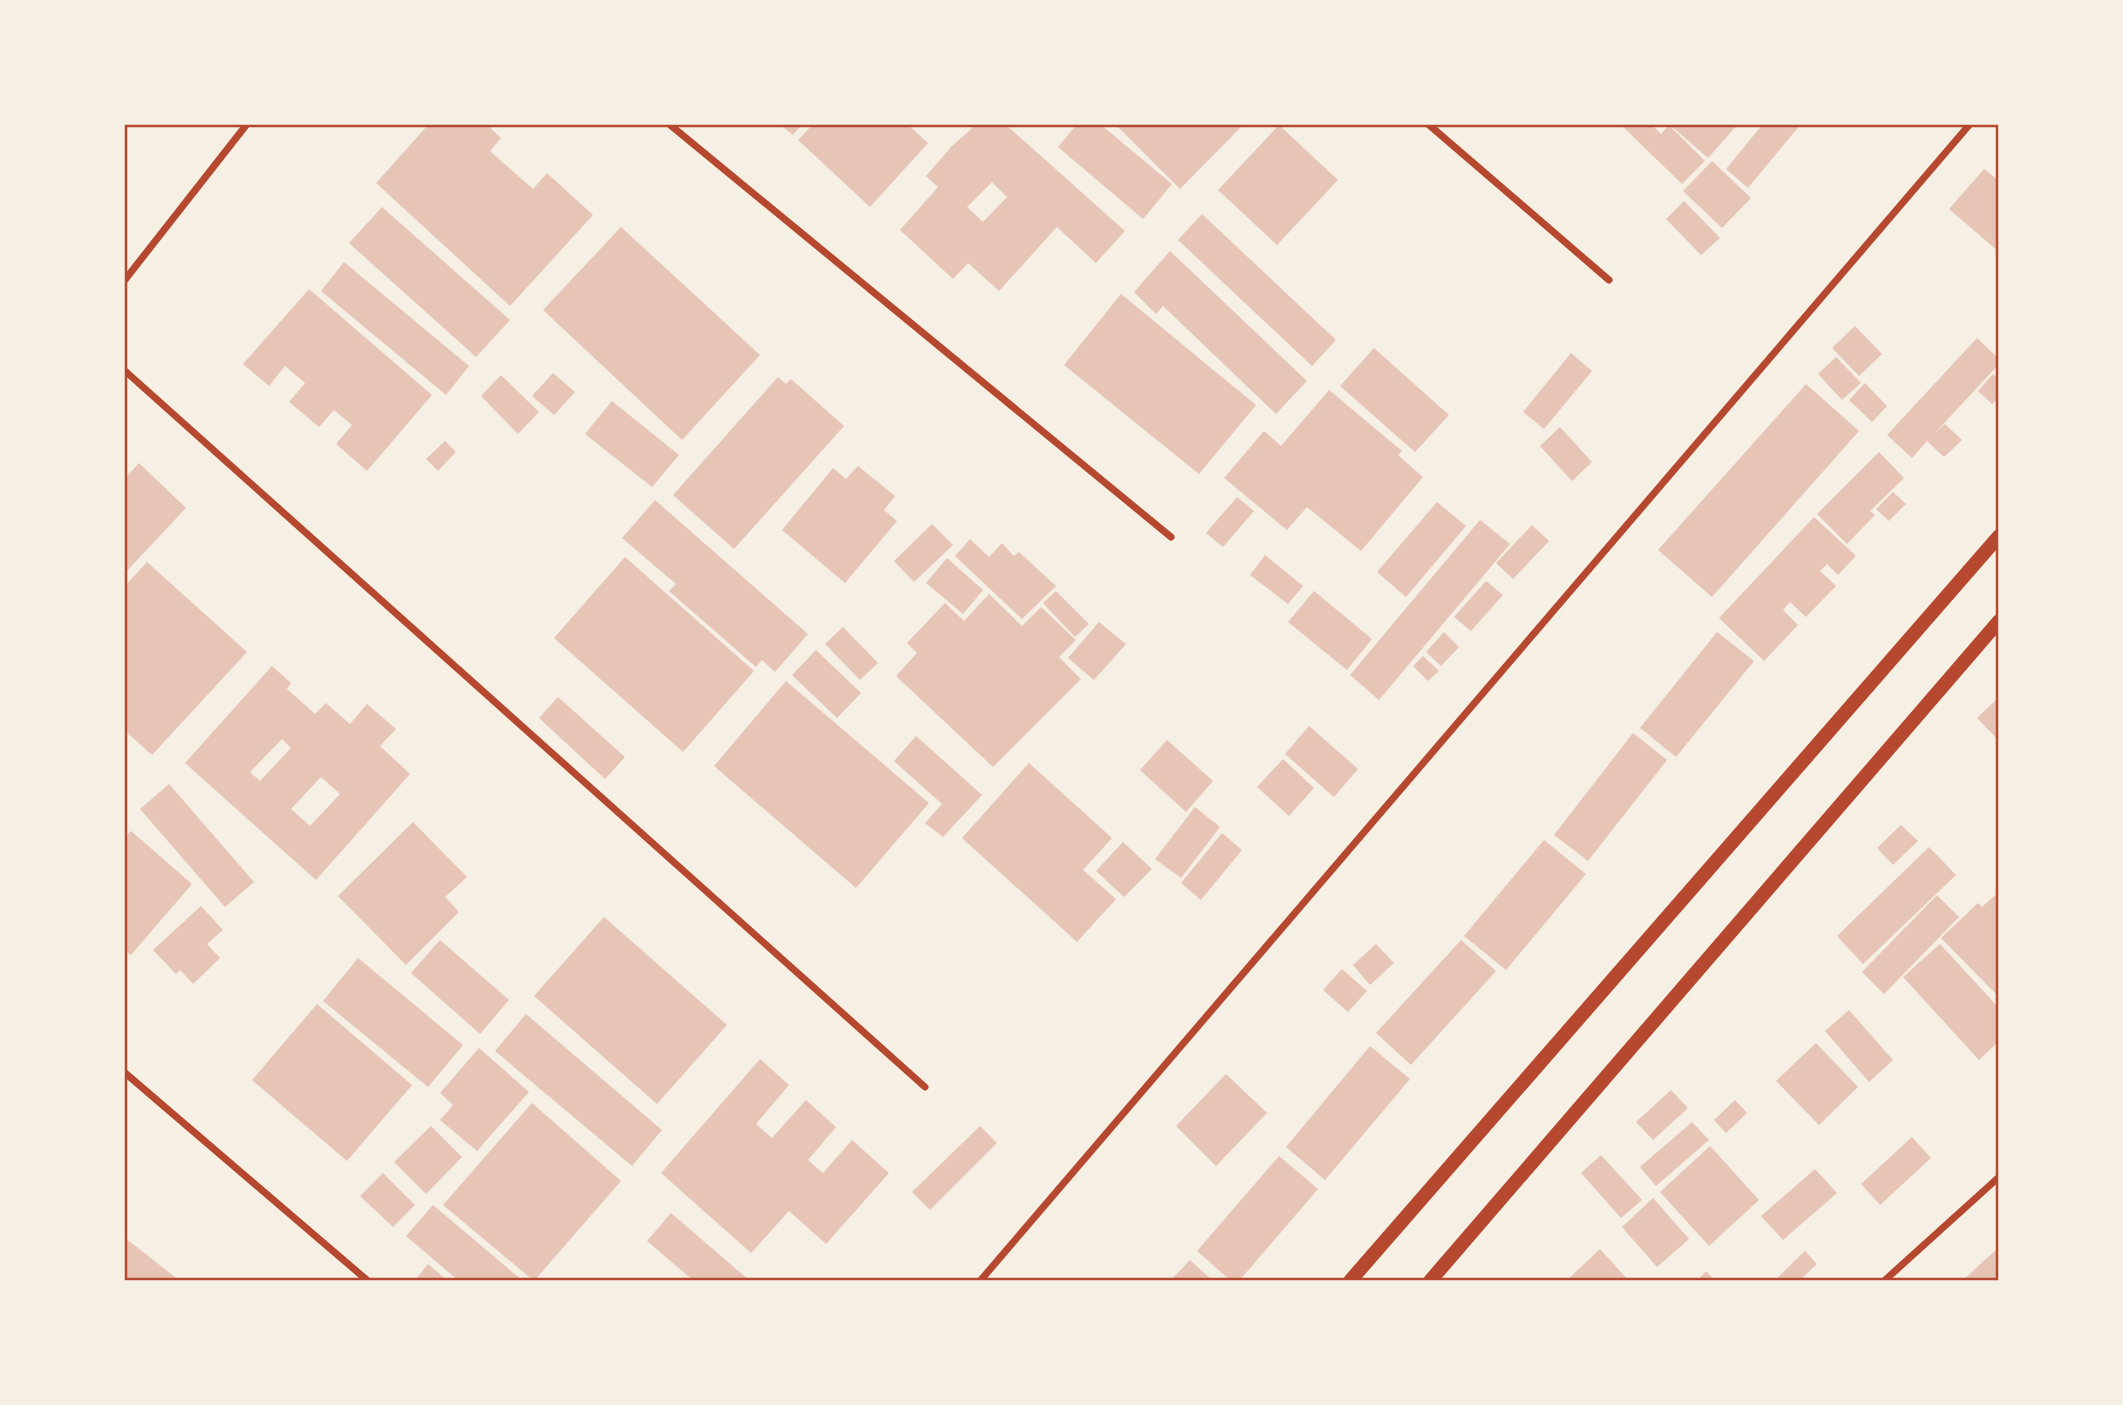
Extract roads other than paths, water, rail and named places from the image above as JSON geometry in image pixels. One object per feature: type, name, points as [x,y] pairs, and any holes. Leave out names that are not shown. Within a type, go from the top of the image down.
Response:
[{"type":"main road","points":[[1350,1281],[1999,536]]},
{"type":"main road","points":[[1430,1281],[1999,621]]},
{"type":"street","points":[[124,281],[247,124]]},
{"type":"street","points":[[669,124],[1171,537]]},
{"type":"street","points":[[1428,124],[1609,280]]},
{"type":"street","points":[[980,1281],[1970,124]]},
{"type":"street","points":[[124,370],[925,1087]]},
{"type":"street","points":[[124,1072],[368,1281]]},
{"type":"street","points":[[1884,1281],[1999,1177]]}]
